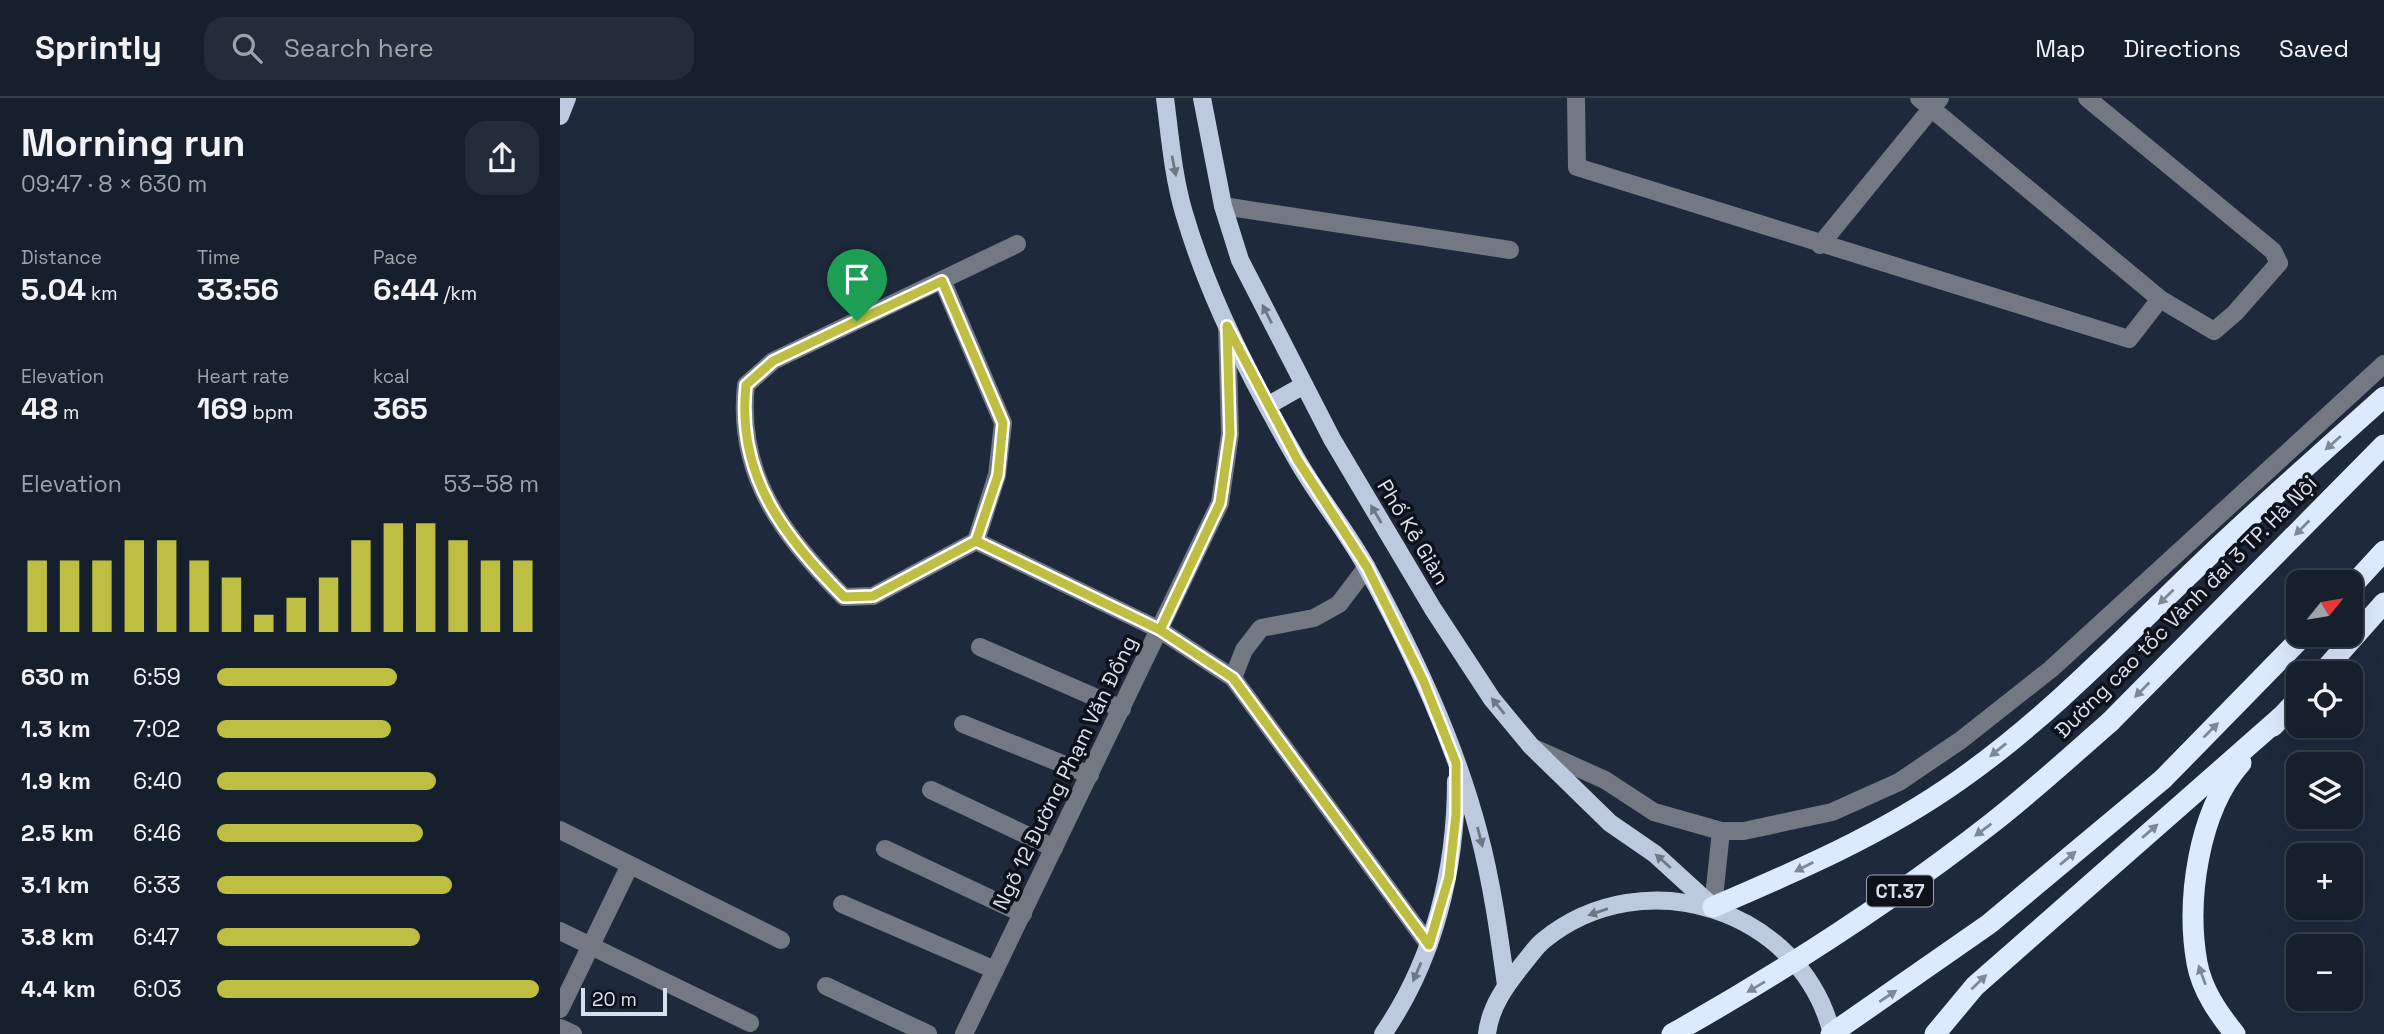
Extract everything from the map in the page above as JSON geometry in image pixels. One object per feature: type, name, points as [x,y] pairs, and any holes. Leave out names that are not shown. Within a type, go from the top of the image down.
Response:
[{"type":"highway","points":[[1713,907],[1870,834],[1958,781],[2068,694],[2211,554],[2384,397]]},
{"type":"highway","name":"Đường cao tốc Vành đai 3 TP. Hà Nội","points":[[1672,1034],[1756,987],[1835,938],[1934,868],[1994,821],[2110,722],[2384,445]]},
{"type":"highway","points":[[2363,574],[2384,551]]},
{"type":"highway","points":[[2333,661],[2384,603]]},
{"type":"highway","points":[[1831,1034],[1989,924],[2163,779],[2291,648]]},
{"type":"highway","points":[[2235,1034],[2213,1005],[2197,964],[2195,914],[2199,859],[2211,808],[2234,771],[2286,712]]},
{"type":"highway","points":[[1935,1034],[1975,986],[2281,717]]},
{"type":"main road","points":[[560,116],[567,98]]},
{"type":"main road","points":[[1165,98],[1183,211],[1203,271],[1227,326],[1297,459],[1367,567],[1423,680],[1456,763],[1489,876],[1506,985]]},
{"type":"main road","name":"Phố Kẻ Giàn","points":[[1202,98],[1223,206],[1240,260],[1304,385],[1433,609],[1492,699],[1531,746],[1601,815],[1655,854],[1713,907]]},
{"type":"main road","points":[[1269,405],[1304,385]]},
{"type":"main road","points":[[1383,1034],[1403,1004],[1429,945],[1449,877],[1456,815],[1456,763]]},
{"type":"main road","points":[[1486,1034],[1489,1018],[1506,985],[1544,940],[1596,910],[1654,899],[1713,907],[1760,931],[1799,966],[1826,1012],[1831,1034]]},
{"type":"street","points":[[1576,98],[1577,167],[1820,245],[2129,339],[2160,299]]},
{"type":"street","points":[[1820,245],[1931,101],[2160,299],[2214,331],[2235,313],[2279,263],[2273,251],[2087,98]]},
{"type":"street","points":[[1223,206],[1510,250]]},
{"type":"street","points":[[942,281],[1003,423],[998,475],[976,541],[873,596],[844,597],[797,547],[768,507],[748,442],[743,407],[746,385],[773,361],[1017,244]]},
{"type":"street","name":"Ngõ 12 Đường Phạm Văn Đồng","points":[[964,1034],[1220,503],[1230,434],[1227,326]]},
{"type":"street","points":[[1531,746],[1605,780],[1654,813],[1721,831],[1744,831],[1832,812],[1899,782],[1961,740],[2051,669],[2384,364]]},
{"type":"street","points":[[976,541],[1160,630],[1233,678],[1429,945]]},
{"type":"street","points":[[1233,678],[1244,650],[1261,628],[1314,618],[1339,604],[1367,567]]},
{"type":"street","points":[[980,647],[1122,709]]},
{"type":"street","points":[[963,724],[1090,775]]},
{"type":"street","points":[[931,790],[1054,848]]},
{"type":"street","points":[[560,830],[781,940]]},
{"type":"street","points":[[1713,907],[1721,831]]},
{"type":"street","points":[[885,849],[1023,914]]},
{"type":"street","points":[[560,1009],[630,865]]},
{"type":"street","points":[[842,904],[995,970]]},
{"type":"street","points":[[560,931],[750,1023]]},
{"type":"street","points":[[826,986],[928,1034]]},
{"type":"street","points":[[560,1028],[573,1034]]},
{"type":"route","points":[[857,321],[773,361],[746,385],[743,407],[748,442],[768,507],[797,547],[822,575],[844,597],[873,596],[976,541],[1068,585],[1160,630],[1220,503],[1230,434],[1227,326],[1297,459],[1367,567],[1423,680],[1456,763],[1456,815],[1449,877],[1429,945],[1233,678],[1160,630],[976,541],[998,475],[1003,423],[942,281],[857,321]]}]
